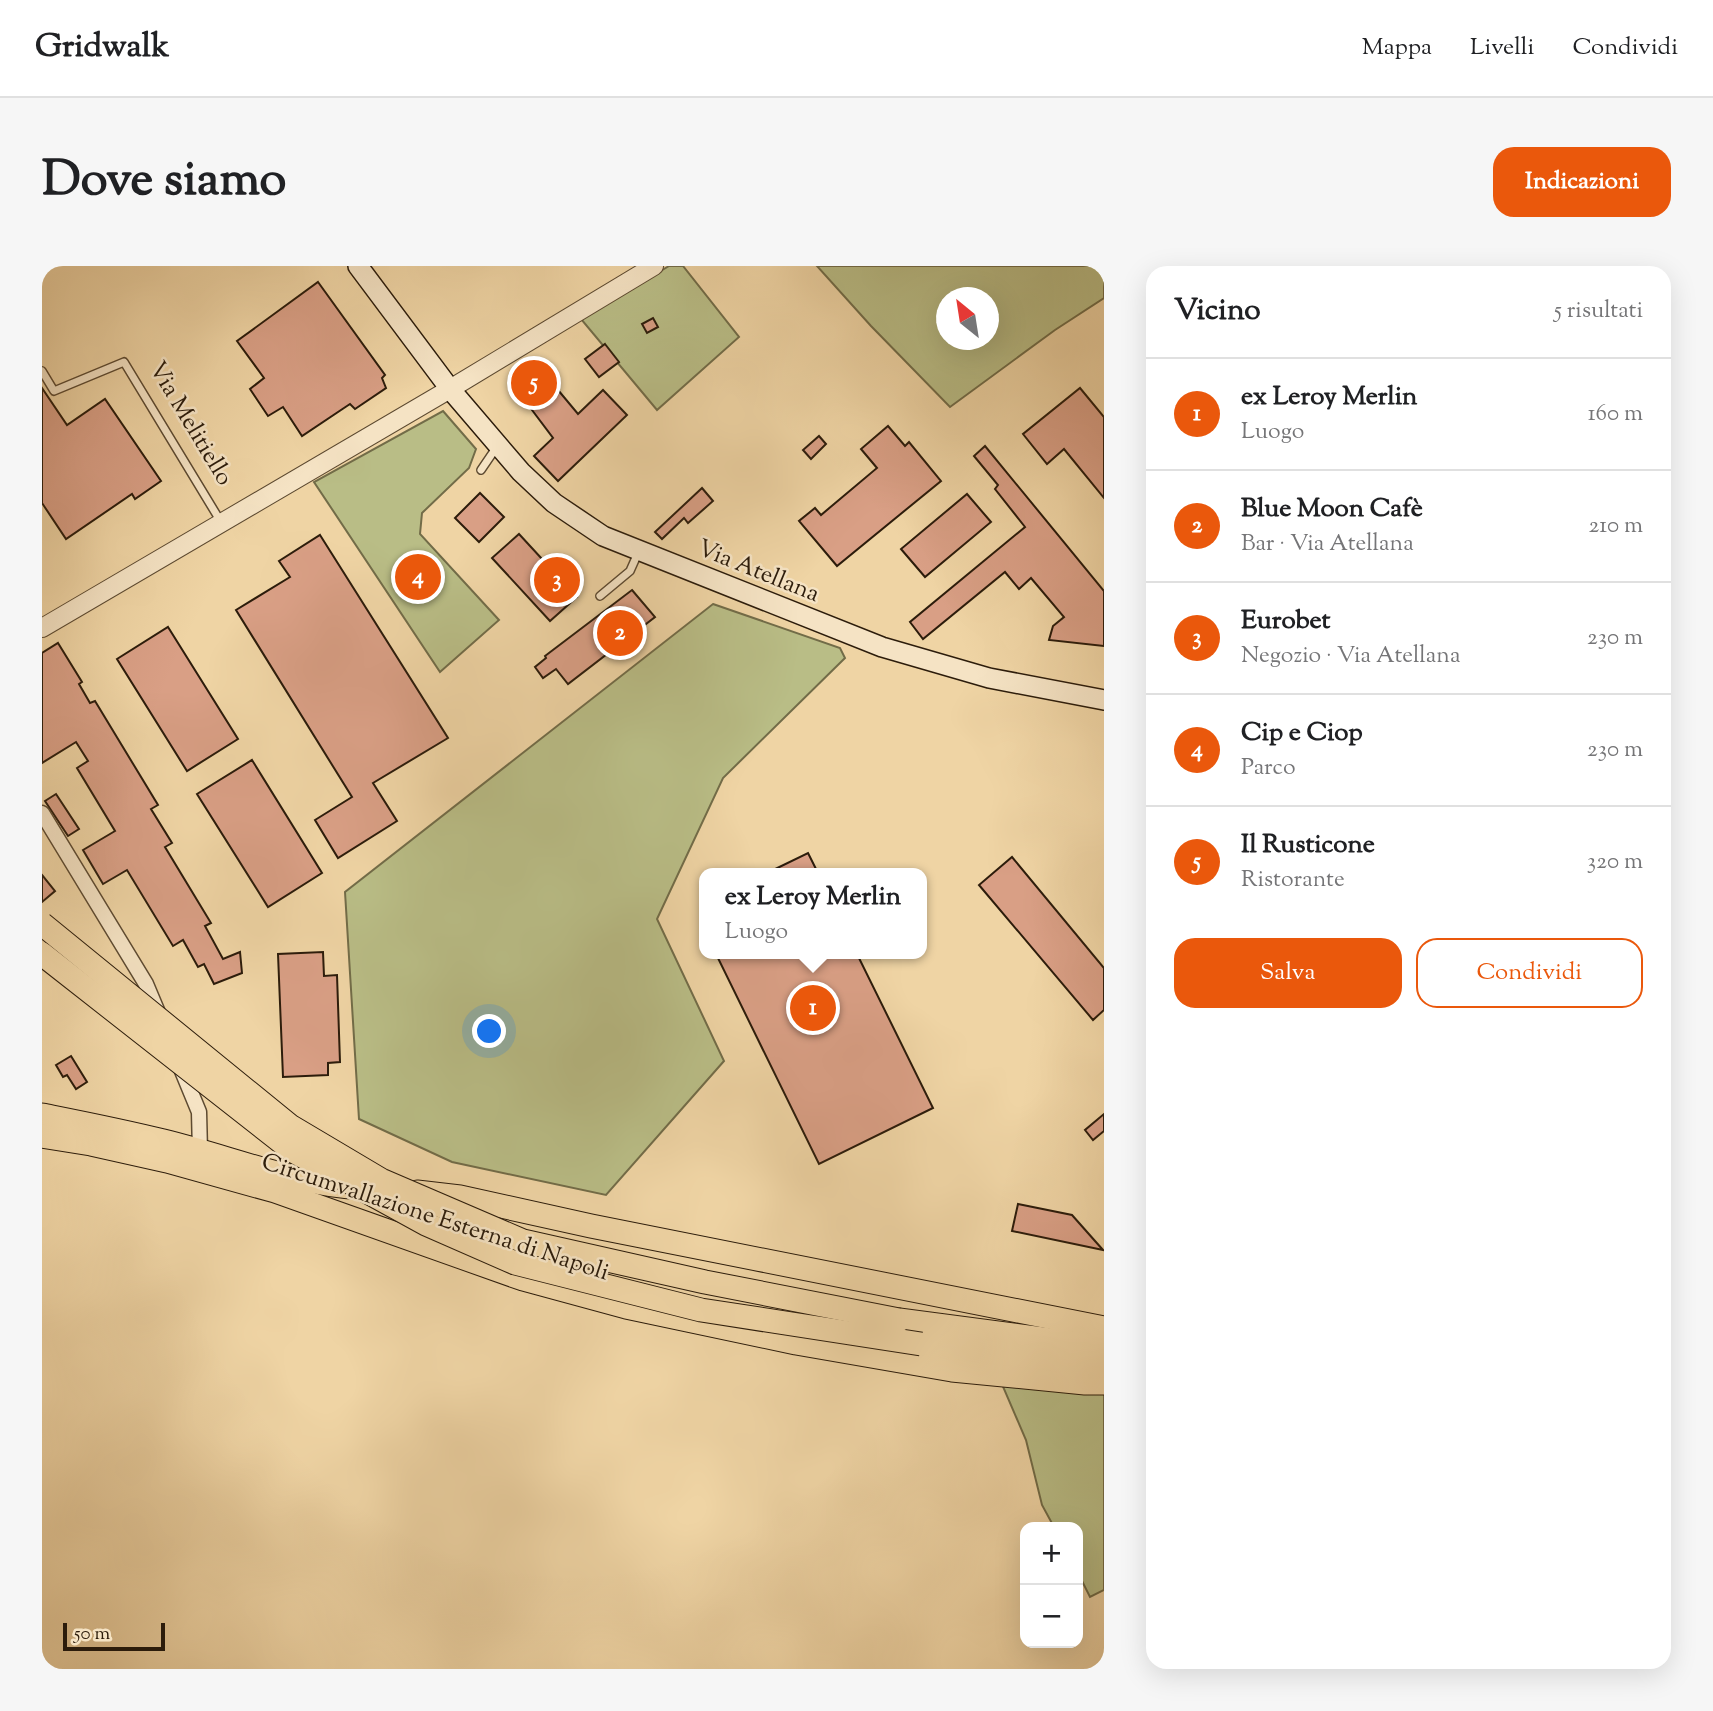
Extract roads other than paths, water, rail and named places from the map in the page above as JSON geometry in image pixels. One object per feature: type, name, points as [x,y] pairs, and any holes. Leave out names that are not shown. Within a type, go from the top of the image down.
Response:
[{"type":"highway","points":[[42,924],[290,1126],[381,1180],[523,1241],[705,1282],[899,1320],[1104,1347]]},
{"type":"highway","points":[[42,954],[293,1151],[426,1224],[515,1263],[701,1310],[921,1344],[1104,1364]]},
{"type":"highway","name":"Circumvallazione Esterna di Napoli","points":[[42,1115],[165,1141],[290,1178],[329,1185],[460,1197],[1104,1328]]},
{"type":"highway","name":"Circumvallazione Esterna di Napoli","points":[[42,1136],[167,1161],[275,1191],[523,1279],[626,1307],[796,1343],[952,1370],[1104,1383]]},
{"type":"main road","name":"Via Atellana","points":[[358,266],[450,389],[521,472],[554,503],[603,536],[882,647],[989,678],[1104,701]]},
{"type":"street","name":"Via Melitiello","points":[[42,628],[221,523],[318,473],[450,389],[654,266]]},
{"type":"street","points":[[42,813],[146,984],[199,1112],[200,1152]]},
{"type":"lane","name":"Via Melitiello","points":[[42,371],[54,391],[124,362],[221,523]]},
{"type":"lane","points":[[481,470],[498,445]]},
{"type":"lane","points":[[600,596],[630,571],[639,551]]},
{"type":"place","name":"Il Rusticone","points":[[534,383]]},
{"type":"place","name":"Cip e Ciop","points":[[418,577]]},
{"type":"place","name":"Eurobet","points":[[557,580]]},
{"type":"place","name":"Blue Moon Cafè","points":[[620,633]]},
{"type":"place","name":"ex Leroy Merlin","points":[[813,1008]]}]
